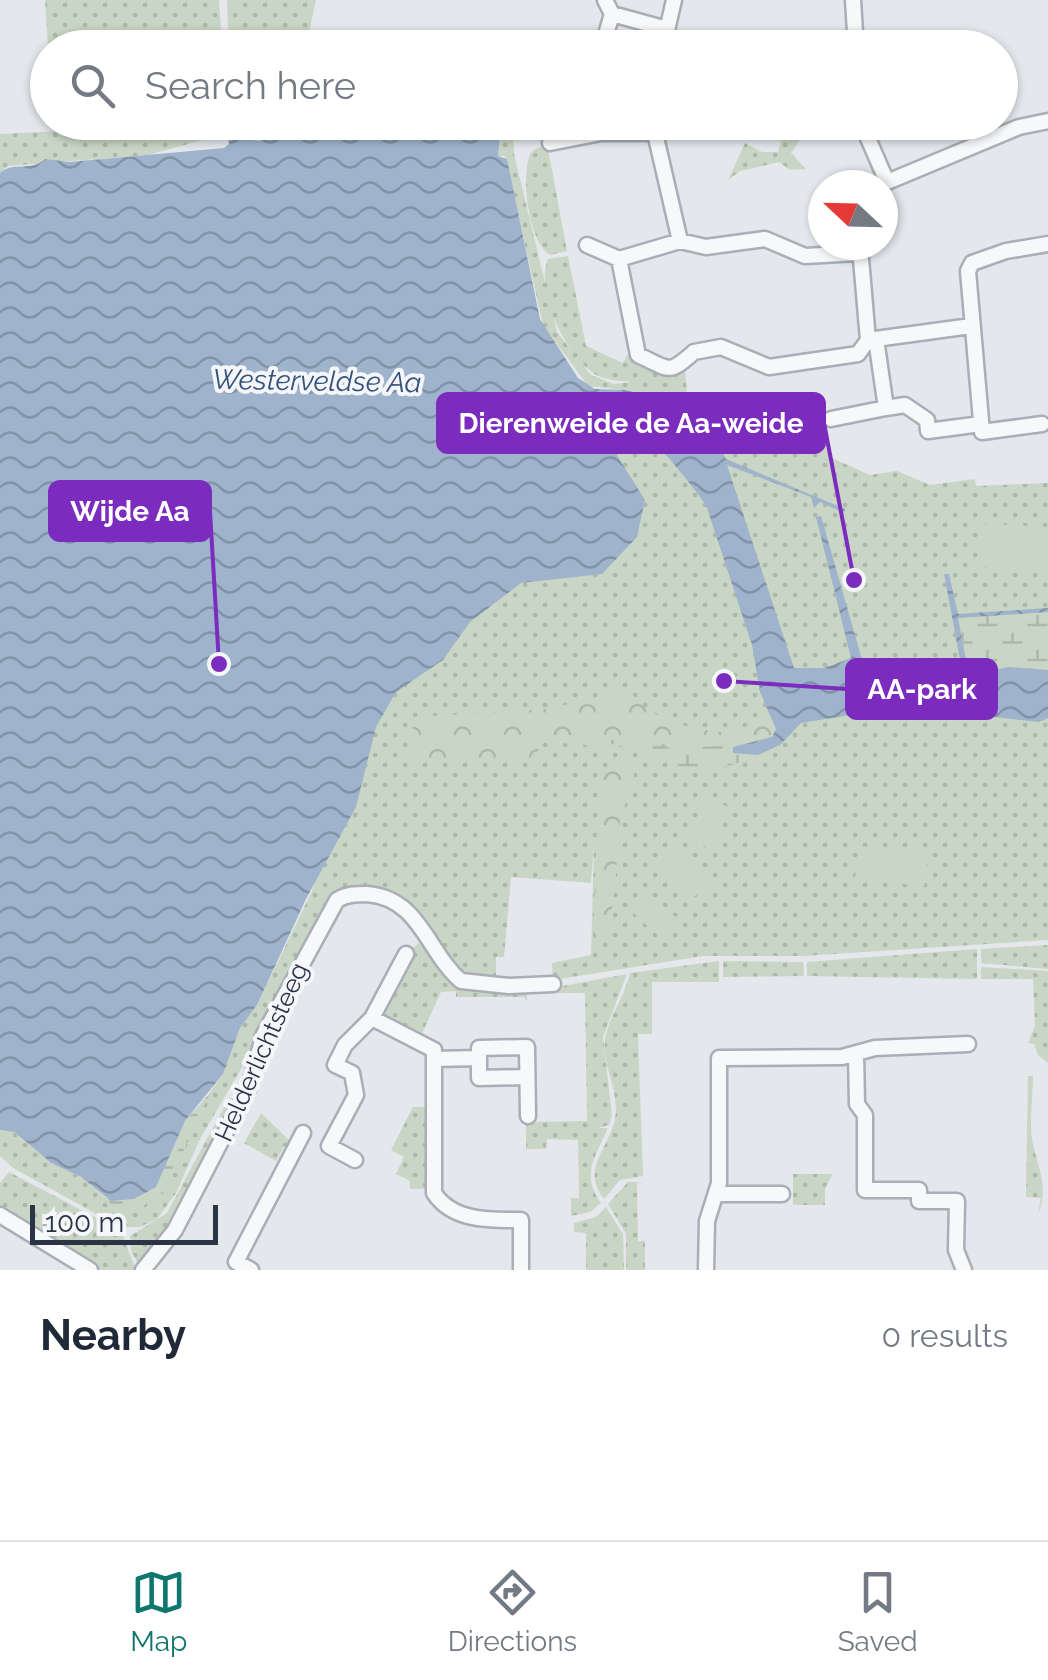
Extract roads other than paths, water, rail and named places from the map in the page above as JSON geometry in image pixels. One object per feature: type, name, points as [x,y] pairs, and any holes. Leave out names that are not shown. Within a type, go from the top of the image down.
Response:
[{"type":"street","points":[[609,7],[666,29],[674,0]]},
{"type":"street","points":[[853,0],[855,30]]},
{"type":"street","points":[[1018,127],[1048,121]]},
{"type":"street","points":[[550,144],[562,140]]},
{"type":"street","points":[[657,140],[680,240]]},
{"type":"street","points":[[868,140],[879,170]]},
{"type":"street","points":[[898,177],[988,140]]},
{"type":"street","points":[[587,244],[619,259],[680,240],[706,248],[765,239],[808,254]]},
{"type":"street","points":[[1042,424],[982,432],[968,272],[972,262],[1048,244]]},
{"type":"street","points":[[619,259],[638,355],[670,369],[682,366],[694,352],[721,347],[769,367],[858,354],[872,340],[970,326]]},
{"type":"street","points":[[861,260],[886,408]]},
{"type":"street","points":[[831,419],[906,405],[927,420],[928,431],[981,424]]},
{"type":"street","name":"Helderlichtsteeg","points":[[143,1270],[176,1230],[249,1088],[264,1034],[337,900],[362,894],[399,904],[461,981],[509,986],[553,984]]},
{"type":"street","points":[[355,1160],[329,1146],[356,1095],[352,1073],[335,1064],[345,1046],[372,1018],[406,954]]},
{"type":"street","points":[[372,1018],[434,1050],[434,1193],[440,1202],[474,1219],[521,1220],[521,1270]]},
{"type":"street","points":[[706,1270],[707,1221],[718,1194],[719,1058],[856,1054],[875,1048],[968,1044]]},
{"type":"street","points":[[527,1078],[480,1078],[480,1048],[527,1048],[528,1116]]},
{"type":"street","points":[[856,1054],[856,1104],[865,1115],[865,1190],[919,1190],[919,1201],[956,1202],[956,1250],[964,1270]]},
{"type":"street","points":[[434,1059],[480,1058]]},
{"type":"street","points":[[252,1270],[236,1262],[303,1133]]},
{"type":"street","points":[[718,1194],[782,1194]]},
{"type":"street","points":[[0,1216],[90,1270]]},
{"type":"water","name":"Westerveldse Aa","points":[[229,140],[499,140],[498,156],[507,159],[540,319],[578,378],[595,389],[625,390],[668,401],[710,426],[726,459],[845,509],[844,513],[820,502],[814,508],[811,497],[727,465],[794,668],[824,668],[851,658],[816,517],[821,516],[865,670],[963,676],[944,574],[949,574],[958,614],[1048,608],[1048,612],[958,618],[969,676],[1008,667],[1048,670],[1048,718],[1039,722],[950,712],[857,714],[801,723],[780,745],[758,755],[733,753],[733,747],[772,737],[776,729],[760,692],[752,645],[707,508],[648,437],[633,431],[616,434],[611,446],[645,500],[637,537],[602,574],[521,583],[470,622],[443,660],[396,692],[376,727],[356,807],[306,899],[257,1005],[240,1028],[223,1074],[185,1121],[156,1187],[134,1199],[111,1201],[81,1177],[51,1163],[15,1132],[0,1130],[0,173],[45,159],[69,162],[224,148]]},
{"type":"place","name":"Dierenweide de Aa-weide","points":[[854,580]]},
{"type":"place","name":"Wijde Aa","points":[[219,664]]},
{"type":"place","name":"AA-park","points":[[724,681]]}]
